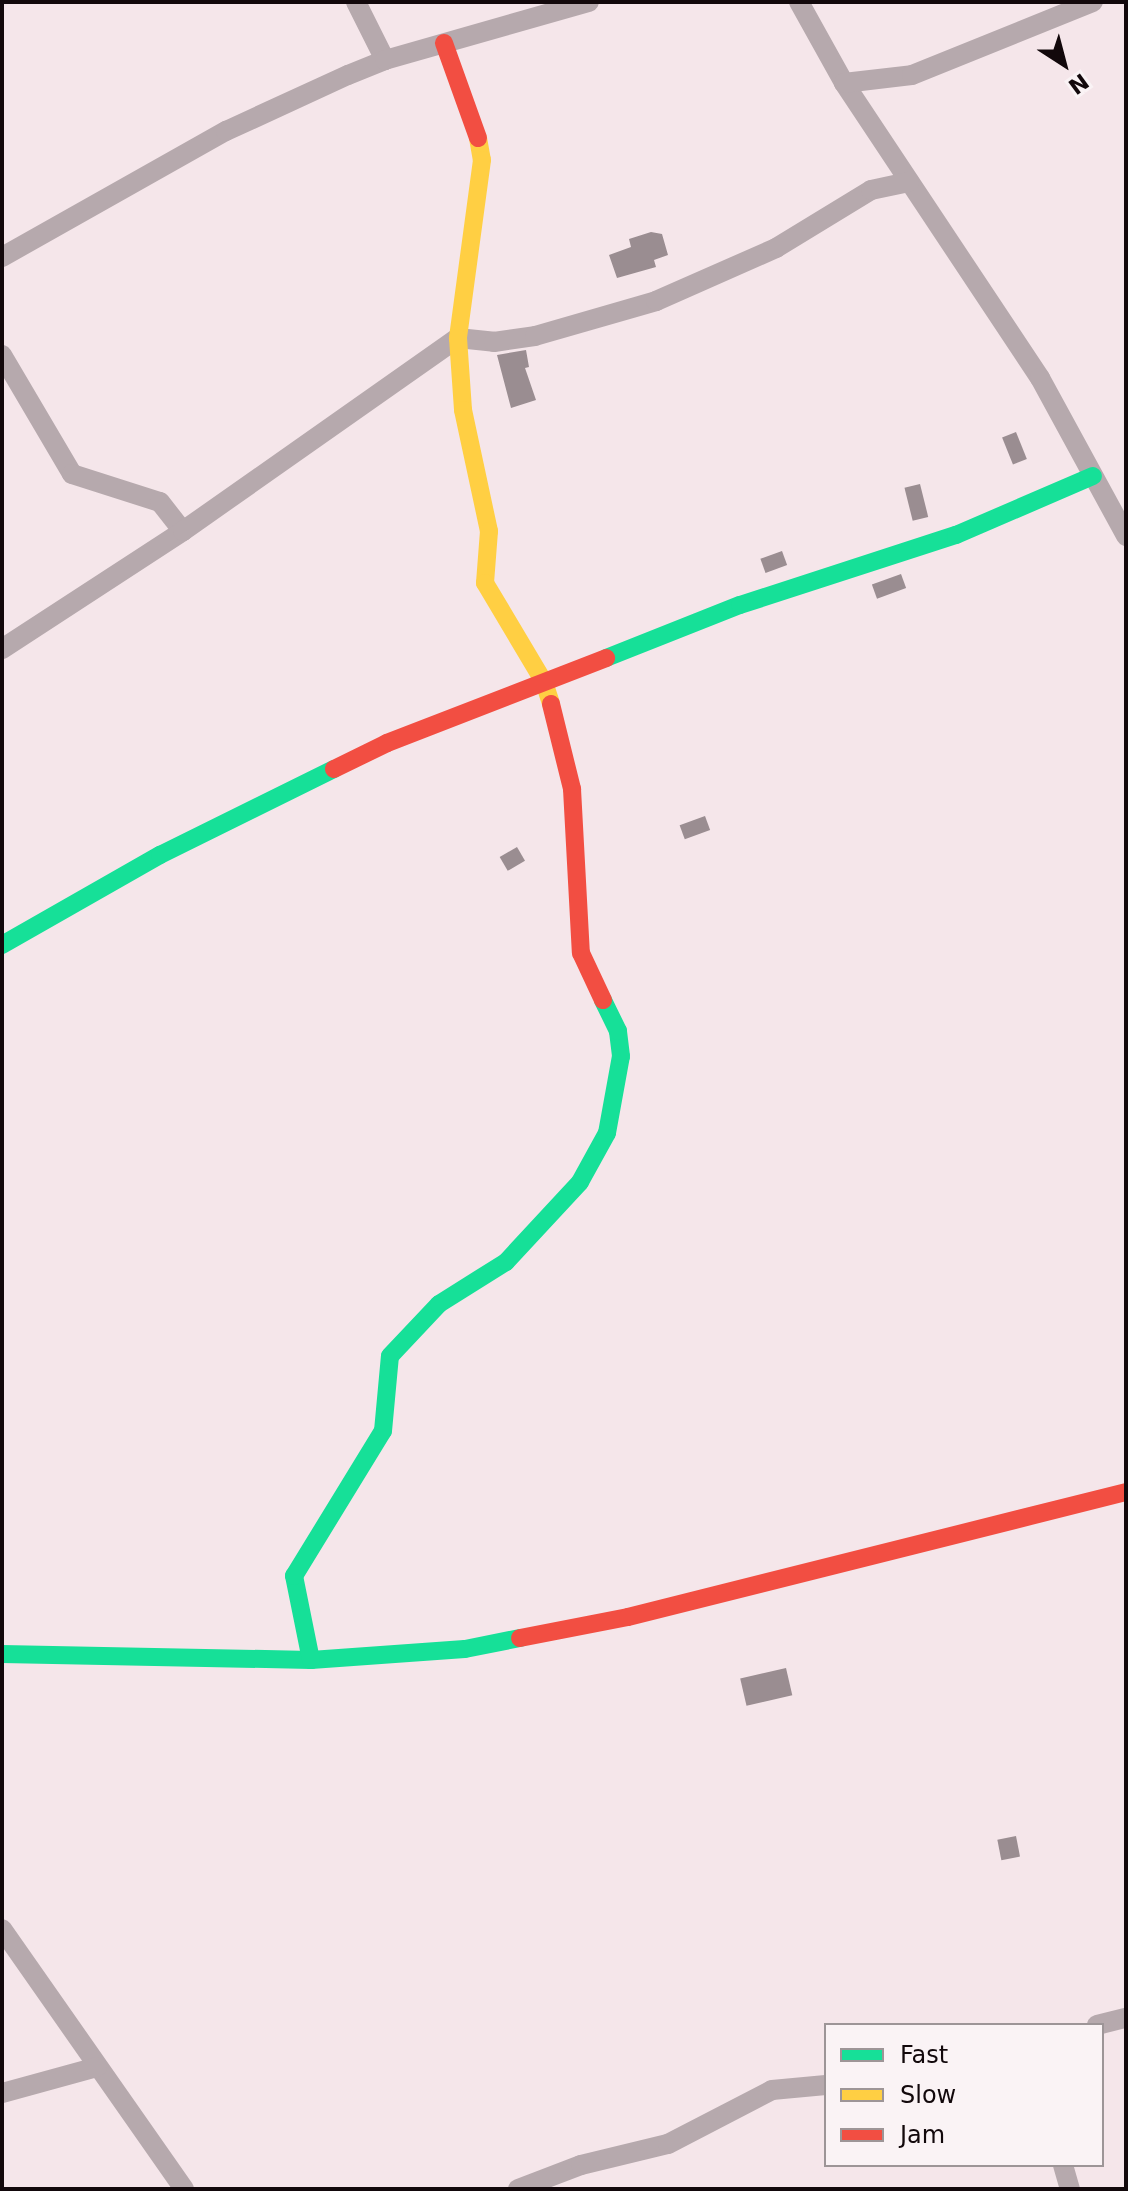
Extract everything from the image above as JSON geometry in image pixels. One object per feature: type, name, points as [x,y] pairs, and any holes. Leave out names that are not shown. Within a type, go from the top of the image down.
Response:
[{"type":"street","points":[[356,2],[385,60]]},
{"type":"street","points":[[2,257],[226,131],[385,60],[589,2]]},
{"type":"street","points":[[799,2],[844,83],[997,308],[1126,536]]},
{"type":"street","points":[[844,83],[912,75],[1093,2]]},
{"type":"street","points":[[311,1660],[294,1576],[383,1431],[390,1356],[439,1304],[506,1262],[580,1182],[607,1133],[621,1056],[618,1031],[581,953],[572,789],[544,682],[485,583],[489,531],[463,410],[458,338],[482,160],[474,117],[444,43]]},
{"type":"street","points":[[2,649],[183,531],[458,338],[494,342],[535,336],[656,301],[801,235],[871,190],[909,182]]},
{"type":"street","points":[[2,355],[72,474],[160,502],[183,531]]},
{"type":"street","points":[[2,945],[160,855],[387,743],[740,605],[956,535],[1093,476]]},
{"type":"street","points":[[2,1654],[311,1660],[519,1641],[1126,1492]]},
{"type":"street","points":[[2,1929],[184,2189]]},
{"type":"street","points":[[1104,2023],[1126,2018]]},
{"type":"street","points":[[2,2093],[97,2067]]},
{"type":"street","points":[[518,2189],[581,2165],[668,2144],[772,2090],[824,2085]]},
{"type":"street","points":[[1064,2167],[1070,2189]]},
{"type":"building","points":[[651,232],[662,234],[668,255],[654,260],[656,267],[617,278],[609,255],[631,247],[629,239]]},
{"type":"building","points":[[526,350],[529,367],[525,368],[536,400],[511,408],[497,355]]},
{"type":"building","points":[[1016,432],[1027,459],[1013,465],[1002,438]]},
{"type":"building","points":[[920,484],[928,517],[913,521],[904,488]]},
{"type":"building","points":[[782,551],[787,565],[766,573],[760,559]]},
{"type":"building","points":[[901,574],[906,588],[877,599],[872,585]]},
{"type":"building","points":[[705,816],[710,830],[685,839],[680,825]]},
{"type":"building","points":[[517,847],[525,861],[508,871],[500,857]]},
{"type":"building","points":[[786,1668],[792,1695],[747,1706],[740,1679]]},
{"type":"building","points":[[1016,1836],[1020,1857],[1001,1860],[997,1840]]},
{"type":"traffic: fast","points":[[606,658],[740,605],[956,535],[1093,476]]},
{"type":"traffic: fast","points":[[2,945],[160,855],[334,769]]},
{"type":"traffic: fast","points":[[311,1660],[294,1576],[383,1431],[390,1356],[439,1304],[506,1262],[580,1182],[607,1133],[621,1056],[618,1031],[603,1000]]},
{"type":"traffic: fast","points":[[2,1654],[311,1660],[465,1649],[520,1638]]},
{"type":"traffic: slow","points":[[478,138],[482,160],[458,338],[463,410],[489,531],[485,583],[544,682],[551,704]]},
{"type":"traffic: jam","points":[[444,43],[478,138]]},
{"type":"traffic: jam","points":[[334,769],[387,743],[606,658]]},
{"type":"traffic: jam","points":[[551,704],[572,789],[581,953],[603,1000]]},
{"type":"traffic: jam","points":[[520,1638],[628,1617],[1126,1492]]}]
